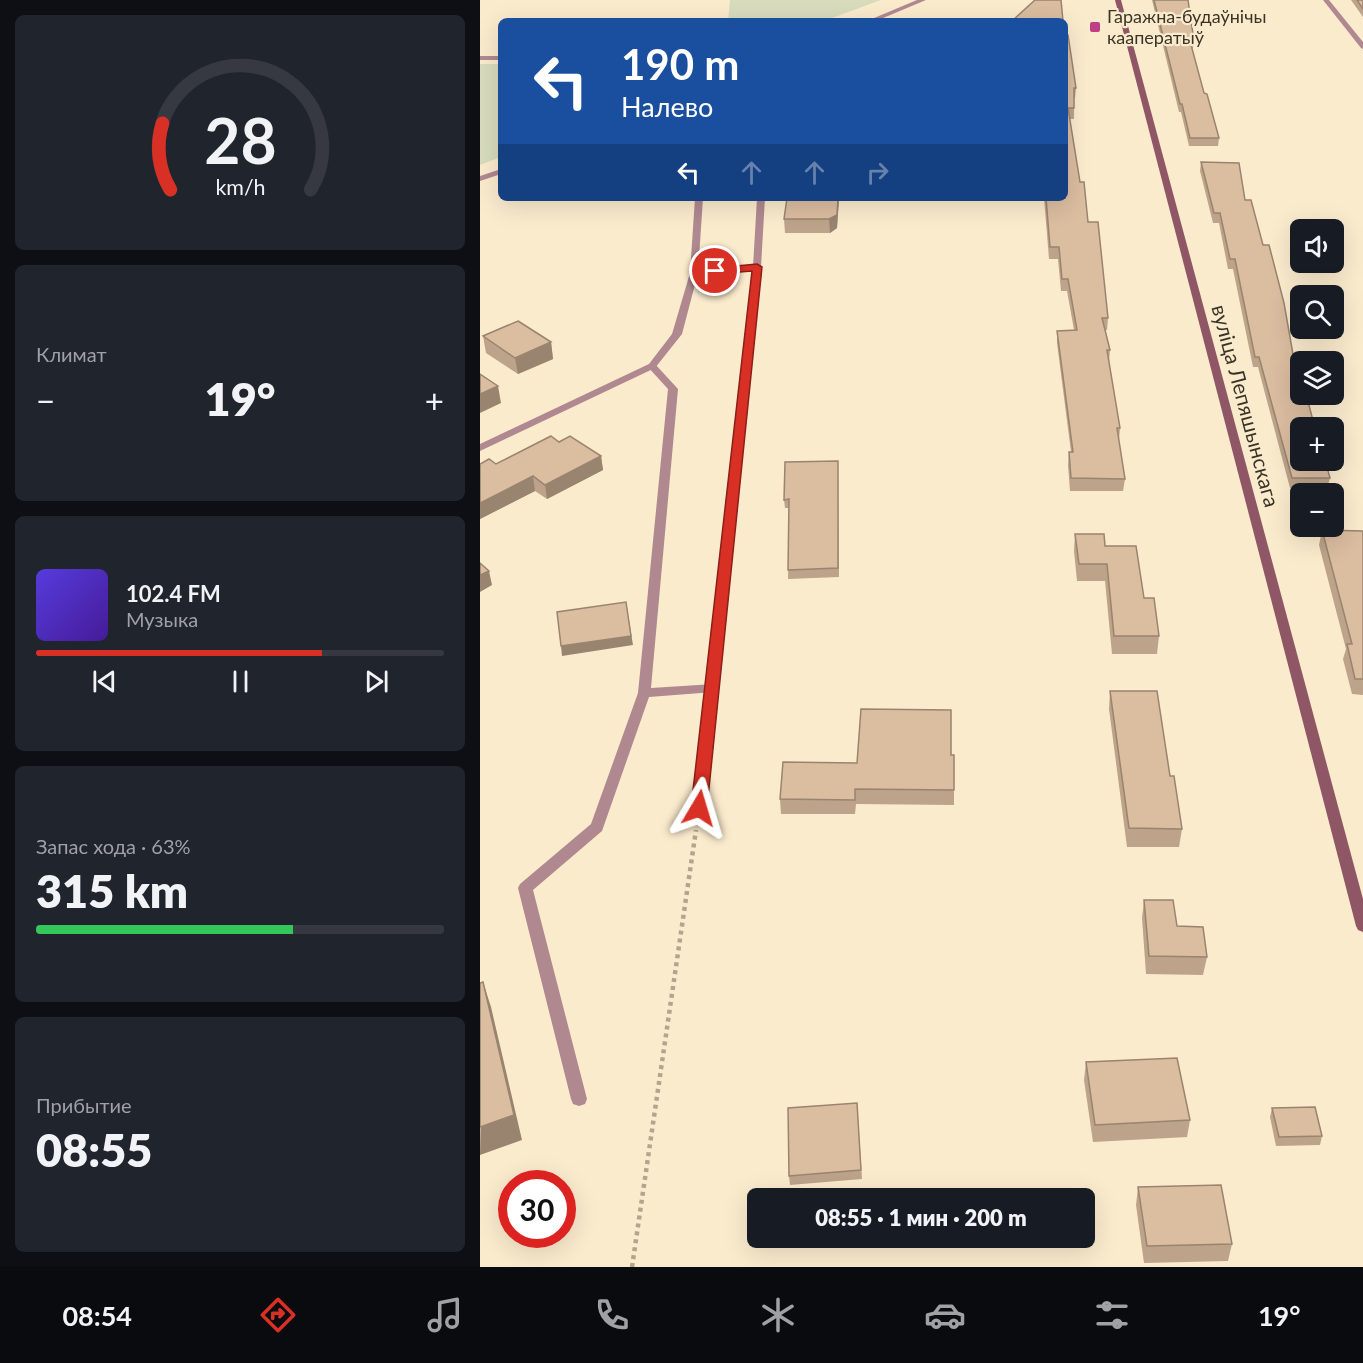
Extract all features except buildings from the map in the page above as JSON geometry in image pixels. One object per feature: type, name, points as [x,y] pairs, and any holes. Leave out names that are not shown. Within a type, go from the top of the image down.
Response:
[{"type":"street","points":[[878,18],[923,0]]},
{"type":"street","name":"вуліца Лепяшынскага","points":[[1118,0],[1363,926]]},
{"type":"street","points":[[1326,0],[1363,46]]},
{"type":"street","points":[[480,58],[498,58]]},
{"type":"street","points":[[480,179],[498,172]]},
{"type":"street","points":[[480,448],[652,366],[677,334],[694,273],[699,201]]},
{"type":"street","points":[[699,808],[714,688],[757,267],[761,201]]},
{"type":"street","points":[[694,273],[757,267]]},
{"type":"street","points":[[579,1099],[525,888],[597,827],[644,693],[673,389],[652,366]]},
{"type":"street","points":[[644,693],[714,688]]},
{"type":"path","points":[[632,1267],[699,808]]},
{"type":"green space","points":[[730,0],[881,0],[832,18],[728,18]]},
{"type":"green space","points":[[480,64],[498,64],[498,158],[480,165]]},
{"type":"place","name":"Гаражна-будаўнічы кааператыў","points":[[1095,27]]},
{"type":"route","points":[[699,808],[714,688],[757,267],[715,271]]}]
